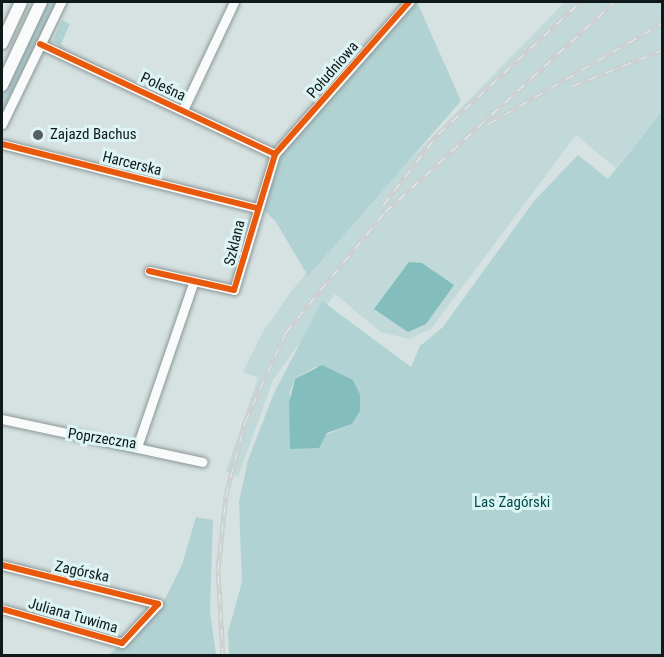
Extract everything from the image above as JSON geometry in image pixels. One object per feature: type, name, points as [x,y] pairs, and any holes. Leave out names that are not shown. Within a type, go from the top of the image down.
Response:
[{"type":"main road","points":[[2,43],[21,2]]},
{"type":"main road","points":[[2,85],[41,2]]},
{"type":"main road","points":[[2,38],[10,26]]},
{"type":"street","points":[[2,124],[61,2]]},
{"type":"street","points":[[183,110],[234,2]]},
{"type":"street","name":"Południowa","points":[[275,154],[409,2]]},
{"type":"street","name":"Poleśna","points":[[39,44],[275,154]]},
{"type":"street","name":"Harcerska","points":[[2,144],[256,208]]},
{"type":"street","name":"Szklana","points":[[149,271],[194,283],[234,290],[256,208],[275,154]]},
{"type":"street","points":[[138,444],[194,283]]},
{"type":"street","name":"Poprzeczna","points":[[2,418],[37,430],[138,444],[202,462]]},
{"type":"street","name":"Zagórska","points":[[2,565],[158,604]]},
{"type":"street","name":"Juliana Tuwima","points":[[2,609],[122,643],[158,604]]},
{"type":"shaded area","points":[[565,2],[662,2],[662,111],[616,168],[576,135],[431,329],[409,339],[381,332],[335,294],[273,380],[238,477],[226,471],[258,378],[243,372],[262,333],[293,289],[353,218]]},
{"type":"green space","points":[[46,2],[56,2],[2,113],[2,96]]},
{"type":"green space","points":[[412,2],[417,2],[461,101],[308,276],[276,222],[262,208],[278,157]]},
{"type":"green space","points":[[62,20],[70,24],[61,44],[65,49],[53,41]]},
{"type":"green space","name":"Las Zagórski","points":[[662,111],[662,655],[229,655],[228,632],[242,582],[239,502],[248,460],[274,393],[322,301],[411,367],[420,346],[443,327],[534,201],[578,155],[608,179]],"holes":[[[315,367],[353,380],[360,394],[360,411],[352,424],[292,449],[290,392],[295,379]]]},
{"type":"green space","points":[[196,517],[213,520],[210,611],[216,655],[107,656],[146,624],[164,601],[182,565]]},
{"type":"water","points":[[409,262],[422,263],[454,285],[426,324],[408,332],[374,309]]},
{"type":"water","points":[[322,365],[353,380],[360,394],[360,411],[352,424],[327,433],[319,448],[290,449],[289,403],[295,379]]},
{"type":"railway","points":[[383,205],[438,134],[580,2]]},
{"type":"railway","points":[[223,656],[218,569],[226,495],[245,422],[286,332],[385,212],[614,2]]},
{"type":"railway","points":[[488,124],[662,23]]},
{"type":"railway","points":[[572,86],[662,50]]},
{"type":"cycle path","points":[[149,271],[234,290],[275,154],[409,2]]},
{"type":"cycle path","points":[[40,44],[275,154]]},
{"type":"cycle path","points":[[2,144],[256,208]]},
{"type":"cycle path","points":[[2,565],[158,604],[122,643],[2,609]]},
{"type":"place","name":"Zajazd Bachus","points":[[38,135]]}]
